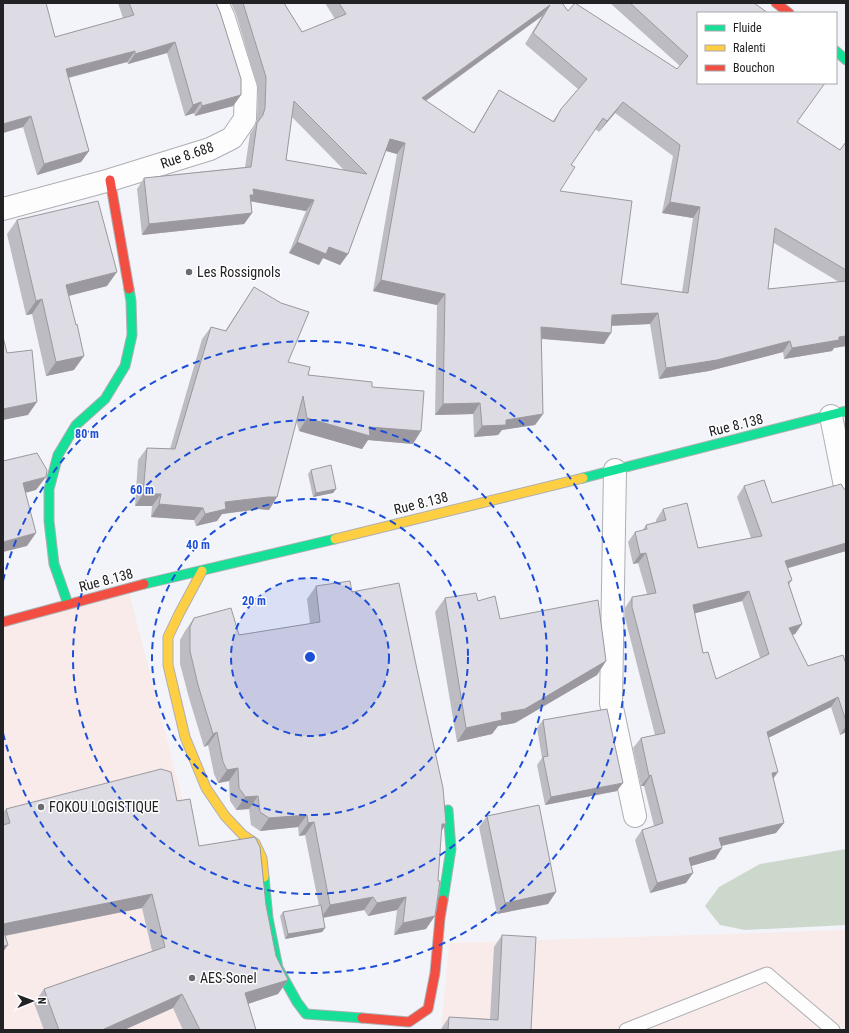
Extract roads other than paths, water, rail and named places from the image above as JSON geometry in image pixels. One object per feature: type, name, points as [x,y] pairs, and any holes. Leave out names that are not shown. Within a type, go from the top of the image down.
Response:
[{"type":"street","name":"Rue 8.688","points":[[3,209],[110,180],[210,149],[232,138],[245,119],[246,88],[224,18],[217,3]]},
{"type":"street","points":[[776,3],[788,12]]},
{"type":"street","points":[[837,53],[846,60]]},
{"type":"street","points":[[68,604],[54,564],[49,521],[49,489],[58,455],[76,425],[105,399],[125,366],[132,335],[131,301],[110,180]]},
{"type":"street","points":[[838,413],[846,491]]},
{"type":"street","name":"Rue 8.138","points":[[3,622],[128,588],[615,470],[838,413]]},
{"type":"street","points":[[615,470],[611,702],[635,816]]},
{"type":"street","points":[[202,571],[168,637],[168,665],[185,737],[206,788],[225,816],[242,835],[255,844],[262,858],[268,918],[278,968],[297,1002],[306,1014],[409,1022],[428,1009],[435,973],[440,918],[451,849],[448,810]]},
{"type":"lane","points":[[629,1029],[768,974],[833,1030]]},
{"type":"place","name":"Les Rossignols","points":[[189,272]]},
{"type":"place","name":"FOKOU LOGISTIQUE","points":[[41,807]]},
{"type":"place","name":"AES-Sonel","points":[[192,978]]}]
